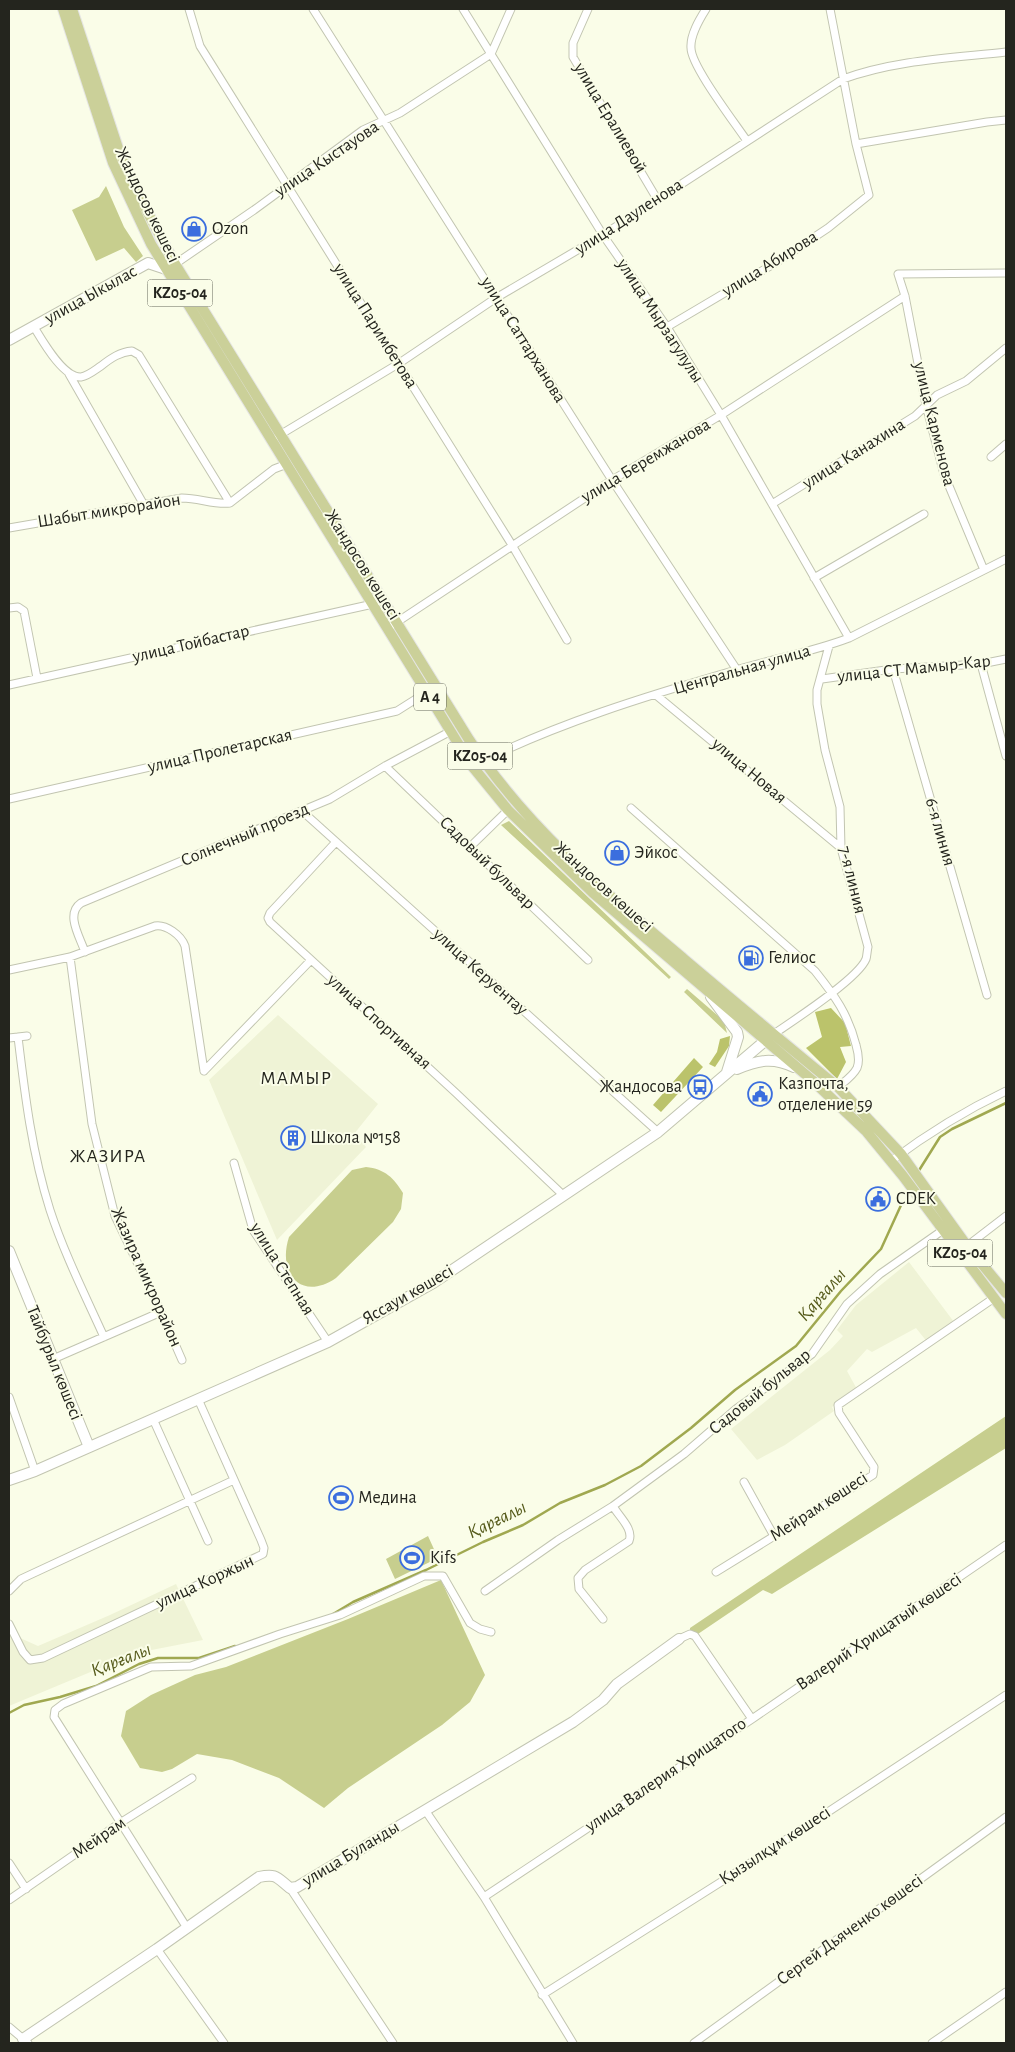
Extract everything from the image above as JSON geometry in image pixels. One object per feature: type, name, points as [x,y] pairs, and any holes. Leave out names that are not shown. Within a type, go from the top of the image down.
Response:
[{"type":"main road","name":"Жандосов көшесі","points":[[63,9],[112,163],[151,244],[170,266],[282,434],[483,760],[515,803],[604,892],[769,1037]]},
{"type":"main road","name":"Жандосов көшесі","points":[[72,9],[119,151],[170,266],[286,464],[472,766],[508,810],[593,893],[708,992]]},
{"type":"main road","name":"KZ05-04","points":[[708,992],[751,1028],[769,1037],[838,1087],[901,1154],[967,1246],[1006,1293]]},
{"type":"main road","name":"KZ05-04","points":[[769,1037],[866,1131],[903,1176],[1006,1314]]},
{"type":"street","name":"улица Паримбетова","points":[[189,9],[200,46],[512,545],[567,640]]},
{"type":"street","name":"улица Саттарханова","points":[[314,9],[612,480],[737,670]]},
{"type":"street","name":"улица Мырзагулулы","points":[[463,9],[604,235],[667,327],[721,415],[849,638]]},
{"type":"street","points":[[491,54],[511,9]]},
{"type":"street","name":"улица Ералиевой","points":[[588,9],[573,43],[573,57],[657,199]]},
{"type":"street","points":[[703,9],[690,49],[695,64],[747,141]]},
{"type":"street","points":[[830,9],[856,144],[1006,120]]},
{"type":"street","name":"улица Дауленова","points":[[272,440],[398,364],[496,298],[604,235],[843,79],[896,64],[1006,52]]},
{"type":"street","name":"улица Кыстауова","points":[[170,266],[254,210],[362,130],[400,113],[491,54]]},
{"type":"street","name":"улица Абирова","points":[[667,327],[777,262],[828,228],[869,195],[856,144]]},
{"type":"street","name":"улица Ыкылас","points":[[9,340],[148,263],[170,266]]},
{"type":"street","name":"улица Карменова","points":[[984,570],[944,474],[926,405],[905,296],[898,274],[1006,273]]},
{"type":"street","name":"улица Беремжанова","points":[[388,628],[612,480],[721,415],[905,296]]},
{"type":"street","points":[[34,326],[46,346],[69,374],[144,504]]},
{"type":"street","name":"улица Канахина","points":[[772,504],[915,416],[937,395],[973,376],[1006,348]]},
{"type":"street","points":[[69,374],[82,377],[125,351],[132,351],[139,355],[230,502],[274,469],[286,464]]},
{"type":"street","points":[[991,457],[1006,444]]},
{"type":"street","name":"Шабыт микрорайон","points":[[9,528],[144,504],[190,498],[223,504],[230,502]]},
{"type":"street","points":[[814,578],[924,514]]},
{"type":"street","name":"Центральная улица","points":[[472,766],[544,733],[656,695],[737,670],[829,646],[849,638],[1006,559]]},
{"type":"street","name":"улица Тойбастар","points":[[9,685],[373,604]]},
{"type":"street","points":[[9,608],[18,606],[24,611],[38,678]]},
{"type":"street","name":"7-я линия","points":[[769,1037],[833,993],[866,960],[868,947],[841,848],[840,806],[824,750],[816,704],[829,646]]},
{"type":"street","name":"улица СТ Мамыр-Кар","points":[[822,680],[893,669],[981,664],[1006,659]]},
{"type":"street","points":[[981,664],[1006,756]]},
{"type":"street","name":"6-я линия","points":[[893,669],[987,995]]},
{"type":"street","name":"улица Пролетарская","points":[[9,799],[397,711],[427,692]]},
{"type":"street","name":"улица Новая","points":[[656,695],[841,848]]},
{"type":"street","name":"Солнечный проезд","points":[[85,952],[74,920],[73,913],[76,906],[330,799],[385,766],[451,731]]},
{"type":"street","name":"Садовый бульвар","points":[[385,766],[588,960]]},
{"type":"street","points":[[632,808],[815,971],[833,993],[843,1008],[852,1028],[858,1056],[858,1067],[838,1087]]},
{"type":"street","points":[[470,846],[508,810]]},
{"type":"street","name":"улица Керуентау","points":[[302,811],[335,843],[658,1132]]},
{"type":"street","name":"улица Спортивная","points":[[335,843],[270,913],[268,918],[270,922],[456,1093],[564,1196]]},
{"type":"street","points":[[9,970],[70,957],[163,926],[183,940],[204,1071],[234,1043],[311,960]]},
{"type":"street","name":"Жазира микрорайон","points":[[70,957],[92,1124],[115,1216],[162,1312],[182,1360]]},
{"type":"street","points":[[708,992],[738,1032],[726,1074]]},
{"type":"street","points":[[9,1038],[27,1036]]},
{"type":"street","points":[[18,1037],[31,1136],[45,1191],[69,1258],[104,1336]]},
{"type":"street","name":"Яссауи көшесі","points":[[9,1480],[35,1472],[89,1446],[328,1342],[433,1282],[658,1132],[769,1037]]},
{"type":"street","points":[[726,1074],[751,1063],[769,1060],[782,1061],[795,1067],[812,1080]]},
{"type":"street","points":[[891,1161],[929,1134],[1006,1091]]},
{"type":"street","name":"улица Степная","points":[[234,1163],[253,1230],[328,1342]]},
{"type":"street","points":[[967,1246],[1006,1216]]},
{"type":"street","name":"Садовый бульвар","points":[[485,1591],[558,1540],[613,1506],[684,1454],[736,1409],[812,1354],[847,1304],[880,1274],[943,1230]]},
{"type":"street","name":"Тайбурыл көшесі","points":[[9,1251],[89,1446]]},
{"type":"street","name":"Мейрам көшесі","points":[[716,1572],[873,1475],[874,1467],[839,1413],[838,1405],[994,1298]]},
{"type":"street","points":[[53,1359],[162,1312]]},
{"type":"street","points":[[9,1397],[35,1472]]},
{"type":"street","name":"улица Коржын","points":[[9,1624],[23,1652],[30,1660],[43,1658],[263,1554],[264,1548],[261,1540],[198,1399]]},
{"type":"street","points":[[153,1419],[208,1540]]},
{"type":"street","points":[[9,1591],[21,1579],[234,1480]]},
{"type":"street","points":[[744,1482],[774,1536]]},
{"type":"street","points":[[603,1619],[580,1589],[578,1578],[585,1570],[629,1541],[631,1536],[630,1530],[613,1506]]},
{"type":"street","name":"Валерий Хрищатый көшесі","points":[[752,1719],[1006,1545]]},
{"type":"street","points":[[187,1928],[54,1717],[56,1710],[63,1704],[150,1667],[191,1666],[340,1615],[424,1576],[443,1576],[470,1623],[480,1630],[491,1632]]},
{"type":"street","name":"улица Валерия Хрищатого","points":[[484,1897],[752,1719],[695,1636],[690,1634],[679,1639]]},
{"type":"street","name":"улица Буланды","points":[[26,2041],[259,1877],[270,1874],[279,1877],[290,1888],[297,1887],[588,1712],[603,1700],[617,1684],[679,1639]]},
{"type":"street","name":"Қызылқұм көшесі","points":[[542,1995],[732,1875],[1006,1695]]},
{"type":"street","name":"Мейрам","points":[[9,1900],[120,1823],[192,1778]]},
{"type":"street","points":[[425,1810],[484,1897],[573,2043]]},
{"type":"street","name":"Сергей Дьяченко көшесі","points":[[694,2043],[1006,1817]]},
{"type":"street","points":[[9,1863],[26,1889]]},
{"type":"street","points":[[290,1888],[393,2043]]},
{"type":"street","points":[[157,1949],[224,2043]]},
{"type":"street","points":[[932,2043],[1006,1992]]},
{"type":"street","points":[[9,2027],[26,2041]]},
{"type":"shaded area","points":[[278,1015],[378,1104],[354,1134],[366,1147],[277,1240],[209,1080]]},
{"type":"shaded area","points":[[909,1262],[954,1322],[928,1343],[916,1328],[872,1352],[867,1349],[847,1371],[858,1391],[832,1407],[834,1411],[785,1445],[757,1460],[731,1429],[830,1350],[843,1336],[837,1330],[856,1305]]},
{"type":"shaded area","points":[[176,1584],[203,1640],[136,1653],[9,1706],[9,1633],[38,1646]]},
{"type":"green space","points":[[106,186],[124,227],[143,256],[136,262],[124,248],[96,261],[72,210],[99,197]]},
{"type":"green space","points":[[509,821],[671,977],[669,979],[501,825]]},
{"type":"green space","points":[[687,989],[724,1021],[727,1033],[684,992]]},
{"type":"green space","points":[[831,1008],[845,1023],[851,1046],[840,1047],[846,1062],[837,1079],[806,1048],[822,1037],[815,1012]]},
{"type":"green space","points":[[730,1036],[729,1046],[715,1067],[709,1064],[717,1052],[720,1039]]},
{"type":"green space","points":[[694,1058],[703,1067],[661,1112],[653,1105]]},
{"type":"green space","points":[[366,1167],[384,1172],[396,1183],[403,1193],[401,1209],[393,1222],[336,1278],[323,1285],[312,1287],[303,1285],[295,1280],[289,1272],[286,1262],[289,1237],[352,1170]]},
{"type":"green space","points":[[1006,1416],[1006,1448],[772,1594],[763,1590],[695,1636],[690,1634],[690,1628]]},
{"type":"green space","name":"Kifs","points":[[428,1536],[438,1558],[395,1579],[386,1559]]},
{"type":"green space","points":[[441,1580],[485,1675],[470,1702],[442,1725],[348,1788],[324,1808],[279,1778],[232,1760],[197,1754],[172,1769],[162,1772],[140,1768],[121,1736],[126,1711],[151,1695],[195,1675],[226,1667]]},
{"type":"waterway","name":"Қарғалы","points":[[918,1172],[940,1137],[952,1129],[1006,1103]]},
{"type":"waterway","name":"Қарғалы","points":[[333,1614],[353,1602],[523,1525],[560,1503],[605,1485],[641,1466],[691,1428],[735,1390],[796,1346],[841,1291],[881,1249],[902,1203]]},
{"type":"waterway","name":"Қарғалы","points":[[9,1713],[24,1705],[96,1686],[139,1664],[158,1658],[199,1658],[235,1646]]},
{"type":"place","name":"Ozon","points":[[194,229]]},
{"type":"place","name":"Эйкос","points":[[617,853]]},
{"type":"place","name":"Гелиос","points":[[751,958]]},
{"type":"place","name":"Жандосова","points":[[700,1087]]},
{"type":"place","name":"Казпочта, отделение 59","points":[[760,1094]]},
{"type":"place","name":"Школа №158","points":[[293,1138]]},
{"type":"place","name":"CDEK","points":[[878,1199]]},
{"type":"place","name":"Медина","points":[[341,1498]]},
{"type":"place","name":"Kifs","points":[[412,1558]]},
{"type":"district","name":"МАМЫР","points":[[296,1078]]},
{"type":"district","name":"ЖАЗИРА","points":[[108,1156]]}]
